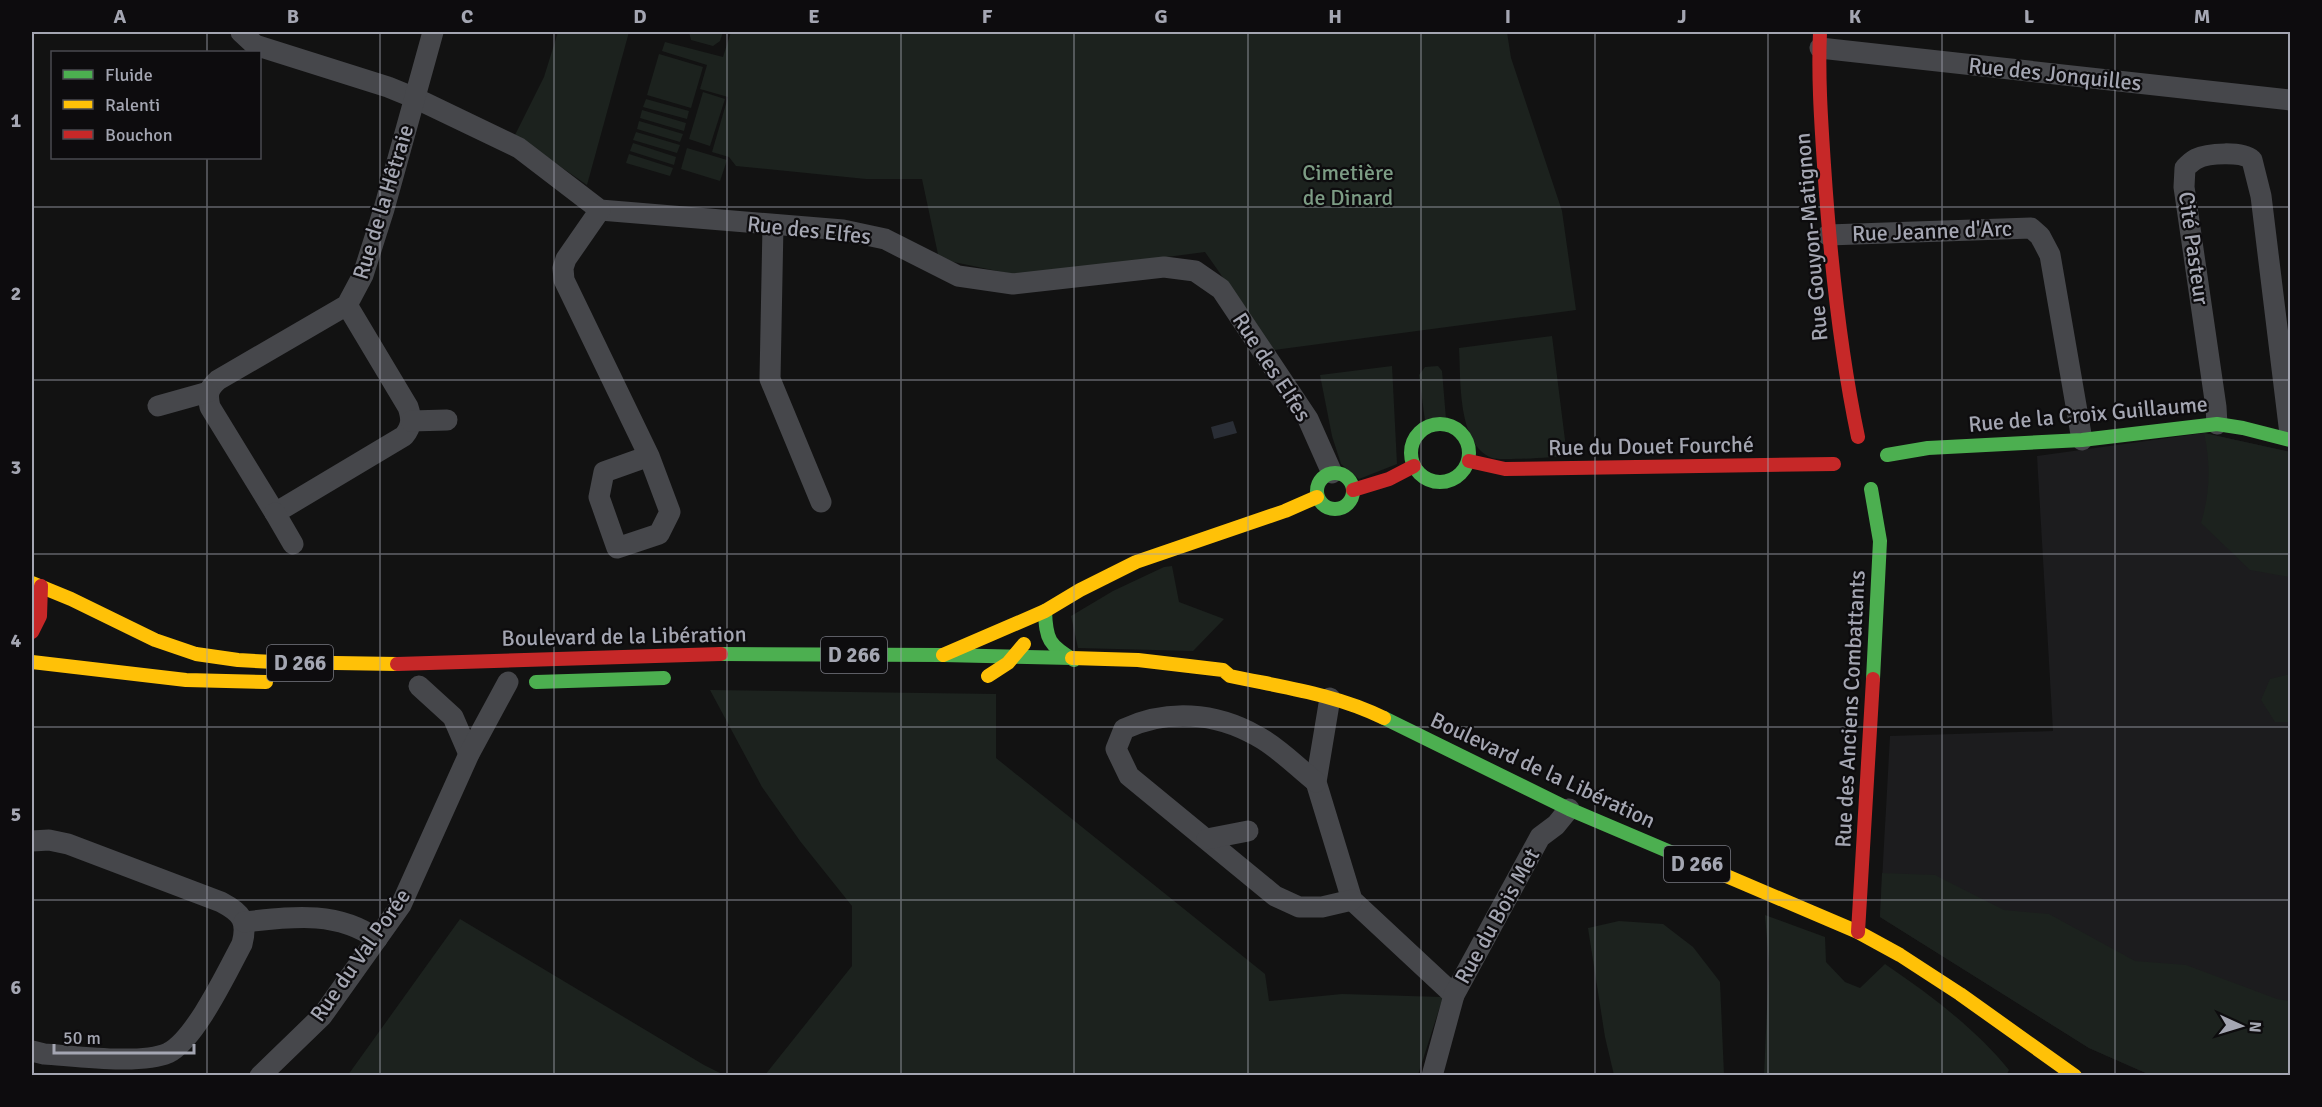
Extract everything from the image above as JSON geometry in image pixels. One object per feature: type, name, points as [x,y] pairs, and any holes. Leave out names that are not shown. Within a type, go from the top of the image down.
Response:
[{"type":"main road","name":"Rue Gouyon-Matignon","points":[[1820,40],[1820,98],[1828,235],[1849,396],[1858,437]]},
{"type":"main road","points":[[1435,424],[1445,424],[1458,429],[1467,441],[1469,461],[1461,474],[1452,480],[1443,483],[1428,480],[1420,475],[1414,466],[1411,453],[1413,443],[1425,428],[1435,424]]},
{"type":"main road","name":"Rue de la Croix Guillaume","points":[[1882,447],[1928,448],[2082,440],[2217,424],[2290,440]]},
{"type":"main road","points":[[1839,480],[1834,464],[1841,446],[1858,437],[1882,447],[1886,475],[1871,489],[1854,490]]},
{"type":"main road","name":"Rue du Douet Fourché","points":[[1469,461],[1505,469],[1834,464]]},
{"type":"main road","points":[[1353,490],[1389,478],[1414,466]]},
{"type":"main road","points":[[1332,473],[1343,474],[1348,478],[1353,490],[1348,503],[1337,509],[1325,507],[1317,497],[1317,485],[1321,479],[1332,473]]},
{"type":"main road","name":"Rue des Anciens Combattants","points":[[1858,932],[1880,568],[1880,541],[1871,489]]},
{"type":"main road","points":[[943,655],[1045,611],[1080,590],[1136,562],[1285,511],[1317,497]]},
{"type":"main road","points":[[32,632],[43,608],[35,582]]},
{"type":"main road","name":"Boulevard de la Libération","points":[[35,582],[155,640],[196,654],[238,660],[393,664],[715,654],[943,655],[1138,660],[1224,670],[1230,676],[1330,698],[1368,710],[1569,809],[1858,932],[1900,955],[1960,994],[2074,1076]]},
{"type":"main road","points":[[1011,680],[982,676],[1012,658],[1030,638],[1045,611]]},
{"type":"main road","points":[[1045,611],[1047,641],[1053,648],[1074,660]]},
{"type":"main road","name":"D 266","points":[[32,662],[186,680],[279,682]]},
{"type":"main road","points":[[1213,683],[1222,684],[1230,676]]},
{"type":"main road","name":"Boulevard de la Libération","points":[[502,682],[680,677]]},
{"type":"main road","points":[[413,685],[441,685]]},
{"type":"street","points":[[241,32],[255,45],[388,87],[519,148],[600,210],[566,259],[563,268],[564,280],[649,456]]},
{"type":"street","name":"Rue de la Hêtraie","points":[[158,406],[208,392],[210,386],[218,380],[347,305],[363,275],[374,242],[434,32]]},
{"type":"street","name":"Rue des Jonquilles","points":[[1820,40],[2290,100]]},
{"type":"street","name":"Cité Pasteur","points":[[2217,424],[2217,407],[2184,187],[2185,168],[2197,158],[2236,153],[2252,160],[2261,196],[2290,434]]},
{"type":"street","name":"Rue des Elfes","points":[[600,210],[843,230],[885,239],[958,276],[1013,284],[1164,267],[1195,271],[1221,289],[1308,419],[1332,473]]},
{"type":"street","points":[[773,225],[770,379],[821,502]]},
{"type":"street","name":"Rue Jeanne d'Arc","points":[[1828,235],[2031,228],[2040,236],[2050,255],[2082,440]]},
{"type":"street","name":"Rue de la Hêtraie","points":[[347,305],[408,407],[411,422]]},
{"type":"street","points":[[208,392],[210,407],[293,544]]},
{"type":"street","points":[[275,513],[404,436],[411,422],[447,420]]},
{"type":"street","name":"Rue du Val Porée","points":[[260,1076],[322,1016],[401,905],[502,682]]},
{"type":"street","points":[[413,685],[453,717],[469,754]]},
{"type":"street","points":[[1316,782],[1258,736],[1213,718],[1171,715],[1143,720],[1124,729],[1107,748],[1129,776],[1275,896],[1299,906],[1322,907],[1352,900],[1316,782],[1330,698]]},
{"type":"street","name":"Rue du Bois Met","points":[[1432,1076],[1454,995],[1540,837],[1541,825],[1550,799]]},
{"type":"street","name":"Rue du Bois Met","points":[[1540,837],[1556,825],[1569,809]]},
{"type":"street","points":[[1207,839],[1248,831]]},
{"type":"street","points":[[32,841],[49,840],[68,844],[221,902],[235,909],[244,922],[244,938],[237,954],[195,1026],[181,1043],[168,1053],[152,1058],[136,1059],[44,1054],[32,1051]]},
{"type":"street","name":"Rue du Bois Met","points":[[1352,900],[1454,995]]},
{"type":"street","points":[[244,922],[314,916],[359,929],[377,939]]},
{"type":"shaded area","points":[[1233,421],[1237,433],[1214,439],[1211,427]]},
{"type":"shaded area","points":[[2204,433],[2290,452],[2290,1075],[2148,1074],[2089,1048],[1880,917],[1890,736],[2053,731],[2037,456]]},
{"type":"green space","points":[[558,32],[629,32],[587,185],[515,135],[544,77]]},
{"type":"green space","points":[[689,32],[723,32],[720,41],[713,46],[691,40]]},
{"type":"green space","name":"Cimetière de Dinard","points":[[731,32],[1507,32],[1511,58],[1562,211],[1576,310],[1274,350],[1205,252],[1022,276],[939,259],[922,179],[866,179],[736,166],[729,157],[712,152],[728,97],[700,89],[707,65],[662,51],[665,42],[723,57]]},
{"type":"green space","points":[[659,54],[703,67],[691,108],[647,95]]},
{"type":"green space","points":[[703,92],[725,99],[710,146],[689,139]]},
{"type":"green space","points":[[646,99],[689,111],[687,119],[643,107]]},
{"type":"green space","points":[[642,110],[686,123],[684,131],[640,118]]},
{"type":"green space","points":[[639,121],[683,134],[680,142],[637,129]]},
{"type":"green space","points":[[636,132],[680,145],[677,153],[633,140]]},
{"type":"green space","points":[[633,143],[676,157],[674,165],[630,151]]},
{"type":"green space","points":[[687,148],[727,160],[720,181],[681,169]]},
{"type":"green space","points":[[629,154],[673,168],[670,176],[626,163]]},
{"type":"green space","points":[[1552,336],[1567,456],[1492,458],[1481,451],[1472,439],[1467,425],[1461,393],[1459,348]]},
{"type":"green space","points":[[1392,366],[1397,464],[1359,479],[1341,464],[1332,436],[1320,375]]},
{"type":"green space","points":[[1438,366],[1442,371],[1446,419],[1425,421],[1419,375],[1425,367]]},
{"type":"green space","points":[[2204,433],[2290,452],[2290,577],[2250,570],[2201,523],[2208,478],[2208,456]]},
{"type":"green space","points":[[1172,566],[1179,602],[1224,619],[1193,651],[1078,648],[1071,616],[1113,591],[1164,567]]},
{"type":"green space","points":[[2290,674],[2290,722],[2275,722],[2261,700],[2270,679]]},
{"type":"green space","points":[[710,690],[996,694],[996,758],[1265,974],[1269,1001],[1342,994],[1443,997],[1418,1075],[765,1075],[852,966],[852,906],[800,841],[762,787]]},
{"type":"green space","points":[[1882,873],[1935,875],[2004,910],[2049,914],[2135,961],[2186,965],[2277,999],[2290,1001],[2290,1075],[2148,1074],[2089,1048],[1880,917]]},
{"type":"green space","points":[[1765,915],[1825,937],[1826,962],[1845,982],[1860,988],[1885,964],[1935,1000],[1966,1026],[2009,1070],[2006,1076],[1870,1076],[1865,1074],[1864,1076],[1764,1076],[1769,963]]},
{"type":"green space","points":[[460,919],[704,1065],[724,1075],[348,1075]]},
{"type":"green space","points":[[1619,921],[1663,924],[1693,947],[1720,982],[1724,1075],[1614,1075],[1605,1037],[1588,928]]},
{"type":"traffic: fast","points":[[1434,424],[1446,424],[1461,432],[1469,447],[1469,453],[1469,459],[1461,474],[1446,482],[1434,482],[1419,474],[1411,459],[1411,447],[1419,432],[1434,424]]},
{"type":"traffic: fast","points":[[1887,455],[1928,448],[2082,440],[2217,424],[2290,440]]},
{"type":"traffic: fast","points":[[1335,473],[1348,478],[1353,491],[1348,504],[1335,509],[1322,504],[1317,491],[1322,478],[1335,473]]},
{"type":"traffic: fast","points":[[1871,489],[1880,541],[1873,679]]},
{"type":"traffic: fast","points":[[1045,611],[1046,629],[1050,641],[1074,660]]},
{"type":"traffic: fast","points":[[721,654],[1072,658]]},
{"type":"traffic: fast","points":[[536,682],[664,678]]},
{"type":"traffic: fast","points":[[1384,718],[1569,809],[1696,863]]},
{"type":"traffic: slow","points":[[943,655],[1045,611],[1080,590],[1136,562],[1285,511],[1317,497]]},
{"type":"traffic: slow","points":[[32,583],[71,599],[155,640],[196,654],[274,662],[397,664]]},
{"type":"traffic: slow","points":[[988,676],[1008,663],[1024,644]]},
{"type":"traffic: slow","points":[[1072,658],[1138,660],[1223,670],[1230,676],[1328,697],[1384,718]]},
{"type":"traffic: slow","points":[[32,662],[186,680],[266,682]]},
{"type":"traffic: slow","points":[[1696,863],[1858,932],[1900,955],[1960,994],[2075,1076]]},
{"type":"traffic: jam","points":[[1820,32],[1820,98],[1829,233],[1840,335],[1858,437]]},
{"type":"traffic: jam","points":[[1469,461],[1505,469],[1834,464]]},
{"type":"traffic: jam","points":[[1353,490],[1389,479],[1414,466]]},
{"type":"traffic: jam","points":[[32,632],[40,616],[41,586]]},
{"type":"traffic: jam","points":[[397,664],[721,654]]},
{"type":"traffic: jam","points":[[1858,932],[1873,679]]}]
